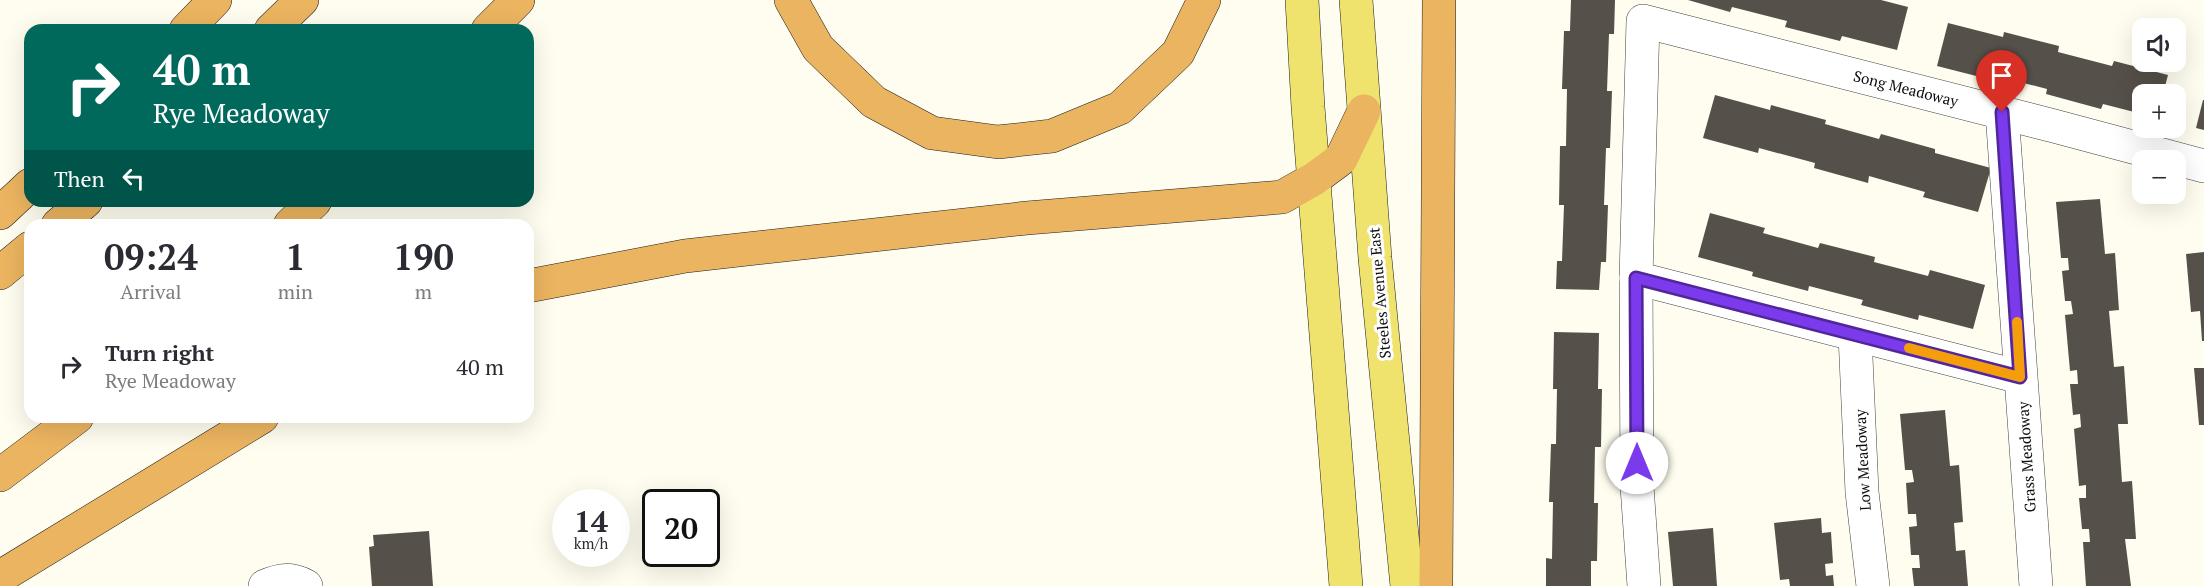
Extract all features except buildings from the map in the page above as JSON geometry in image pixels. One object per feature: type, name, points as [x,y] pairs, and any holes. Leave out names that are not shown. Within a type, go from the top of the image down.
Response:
[{"type":"highway","points":[[192,24],[215,0]]},
{"type":"highway","points":[[277,24],[302,0]]},
{"type":"highway","points":[[494,24],[518,0]]},
{"type":"highway","points":[[791,0],[818,48],[874,102],[932,133],[998,142],[1052,136],[1120,108],[1178,53],[1203,0]]},
{"type":"highway","points":[[1436,586],[1439,0]]},
{"type":"highway","points":[[534,285],[685,256],[1028,218],[1282,197],[1314,179],[1341,159],[1364,111]]},
{"type":"highway","points":[[0,213],[24,191]]},
{"type":"highway","points":[[65,219],[79,207]]},
{"type":"highway","points":[[296,219],[309,207]]},
{"type":"highway","points":[[0,273],[24,253]]},
{"type":"highway","points":[[0,475],[69,423]]},
{"type":"highway","points":[[0,577],[252,423]]},
{"type":"main road","points":[[1302,0],[1346,586]]},
{"type":"main road","name":"Steeles Avenue East","points":[[1356,0],[1375,258],[1407,586]]},
{"type":"street","name":"Song Meadoway","points":[[1644,586],[1637,486],[1636,278],[1643,10],[2002,112],[2204,166]]},
{"type":"street","name":"Grass Meadoway","points":[[2002,112],[2036,586]]},
{"type":"street","points":[[1636,278],[2020,377]]},
{"type":"street","name":"Low Meadoway","points":[[1856,334],[1862,492],[1873,586]]},
{"type":"street","points":[[265,586],[279,580],[293,579],[306,586]]},
{"type":"slow traffic","points":[[1909,348],[2020,377],[2017,322]]},
{"type":"route","points":[[1637,463],[1636,278],[2020,377],[2002,112]]}]
